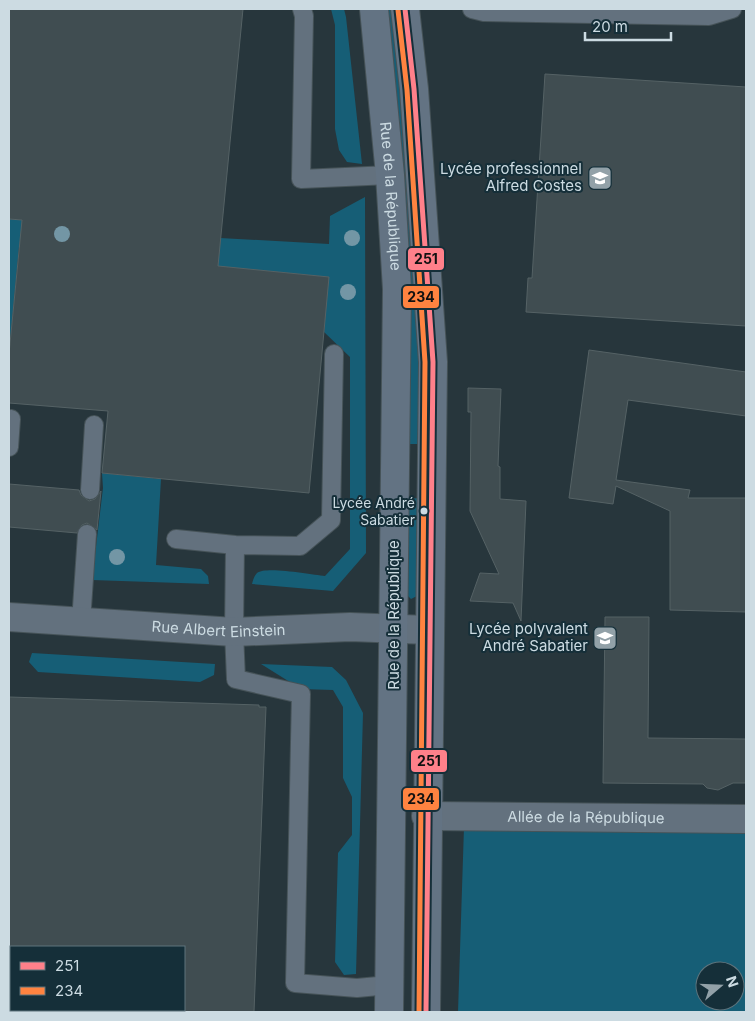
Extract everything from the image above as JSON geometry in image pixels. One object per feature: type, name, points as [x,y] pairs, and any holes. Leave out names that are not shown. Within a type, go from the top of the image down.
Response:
[{"type":"main road","name":"Rue de la République","points":[[374,9],[390,175],[397,289],[395,627],[389,1012]]},
{"type":"main road","name":"Rue de la République","points":[[405,9],[414,89],[433,362],[428,630],[426,1012]]},
{"type":"street","name":"Rue Albert Einstein","points":[[9,617],[234,632],[395,627],[428,630]]},
{"type":"street","name":"Allée de la République","points":[[426,816],[746,819]]},
{"type":"lane","points":[[302,9],[304,16],[301,179],[390,175]]},
{"type":"lane","points":[[472,9],[484,12],[709,16],[732,9]]},
{"type":"lane","points":[[176,540],[235,545],[300,546],[331,520],[334,354]]},
{"type":"lane","points":[[9,447],[11,419]]},
{"type":"lane","points":[[90,490],[94,426]]},
{"type":"lane","points":[[81,622],[87,534]]},
{"type":"lane","points":[[235,545],[234,632],[236,679],[301,694],[295,983],[357,988],[389,985]]},
{"type":"shaded area","points":[[331,9],[344,9],[346,17],[362,164],[347,162],[339,150],[335,129],[335,25]]},
{"type":"shaded area","points":[[386,9],[395,9],[420,342],[418,444],[408,444],[411,333],[402,189]]},
{"type":"shaded area","points":[[365,197],[366,553],[333,591],[252,584],[257,573],[270,570],[325,576],[350,549],[350,357],[324,332],[328,277],[19,247],[9,354],[9,219],[220,238],[329,244],[330,216]]},
{"type":"shaded area","points":[[102,473],[161,479],[156,565],[201,569],[208,576],[209,584],[92,580],[103,488]]},
{"type":"shaded area","points":[[419,498],[417,596],[411,599],[407,595],[407,499]]},
{"type":"shaded area","points":[[32,653],[215,664],[214,675],[200,682],[38,672],[29,662]]},
{"type":"shaded area","points":[[261,664],[332,667],[346,680],[363,713],[356,974],[344,975],[335,962],[338,853],[352,835],[352,797],[343,778],[343,707],[333,690],[301,689]]},
{"type":"shaded area","points":[[746,824],[746,1012],[458,1012],[464,827]]},
{"type":"building","points":[[9,9],[243,9],[218,266],[329,277],[309,493],[102,473],[108,411],[9,403],[9,354],[22,220],[9,219]]},
{"type":"building","points":[[545,74],[746,87],[746,326],[526,312],[528,278],[532,278]]},
{"type":"building","points":[[589,350],[746,372],[746,416],[628,400],[616,480],[690,490],[688,498],[746,498],[746,612],[670,610],[670,511],[616,486],[613,504],[569,498]]},
{"type":"building","points":[[468,388],[501,389],[498,466],[500,467],[500,499],[526,501],[521,621],[513,603],[470,601],[480,573],[499,574],[470,511],[471,412],[468,412]]},
{"type":"building","points":[[9,484],[79,490],[81,495],[89,501],[95,499],[101,491],[97,530],[87,523],[82,525],[77,533],[9,527]]},
{"type":"building","points":[[605,617],[649,617],[648,738],[746,739],[746,783],[733,783],[718,790],[707,788],[703,784],[603,783]]},
{"type":"building","points":[[9,697],[259,705],[259,707],[266,707],[254,1012],[184,1012],[185,946],[9,947]]},
{"type":"transit line","name":"251","points":[[405,9],[414,89],[433,362],[426,1012]]},
{"type":"transit line","name":"234","points":[[398,10],[407,90],[425,362],[419,1012]]},
{"type":"place","name":"Lycée professionnel Alfred Costes","points":[[600,178]]},
{"type":"place","name":"Lycée André Sabatier","points":[[424,511]]},
{"type":"place","name":"Lycée polyvalent André Sabatier","points":[[605,638]]}]
